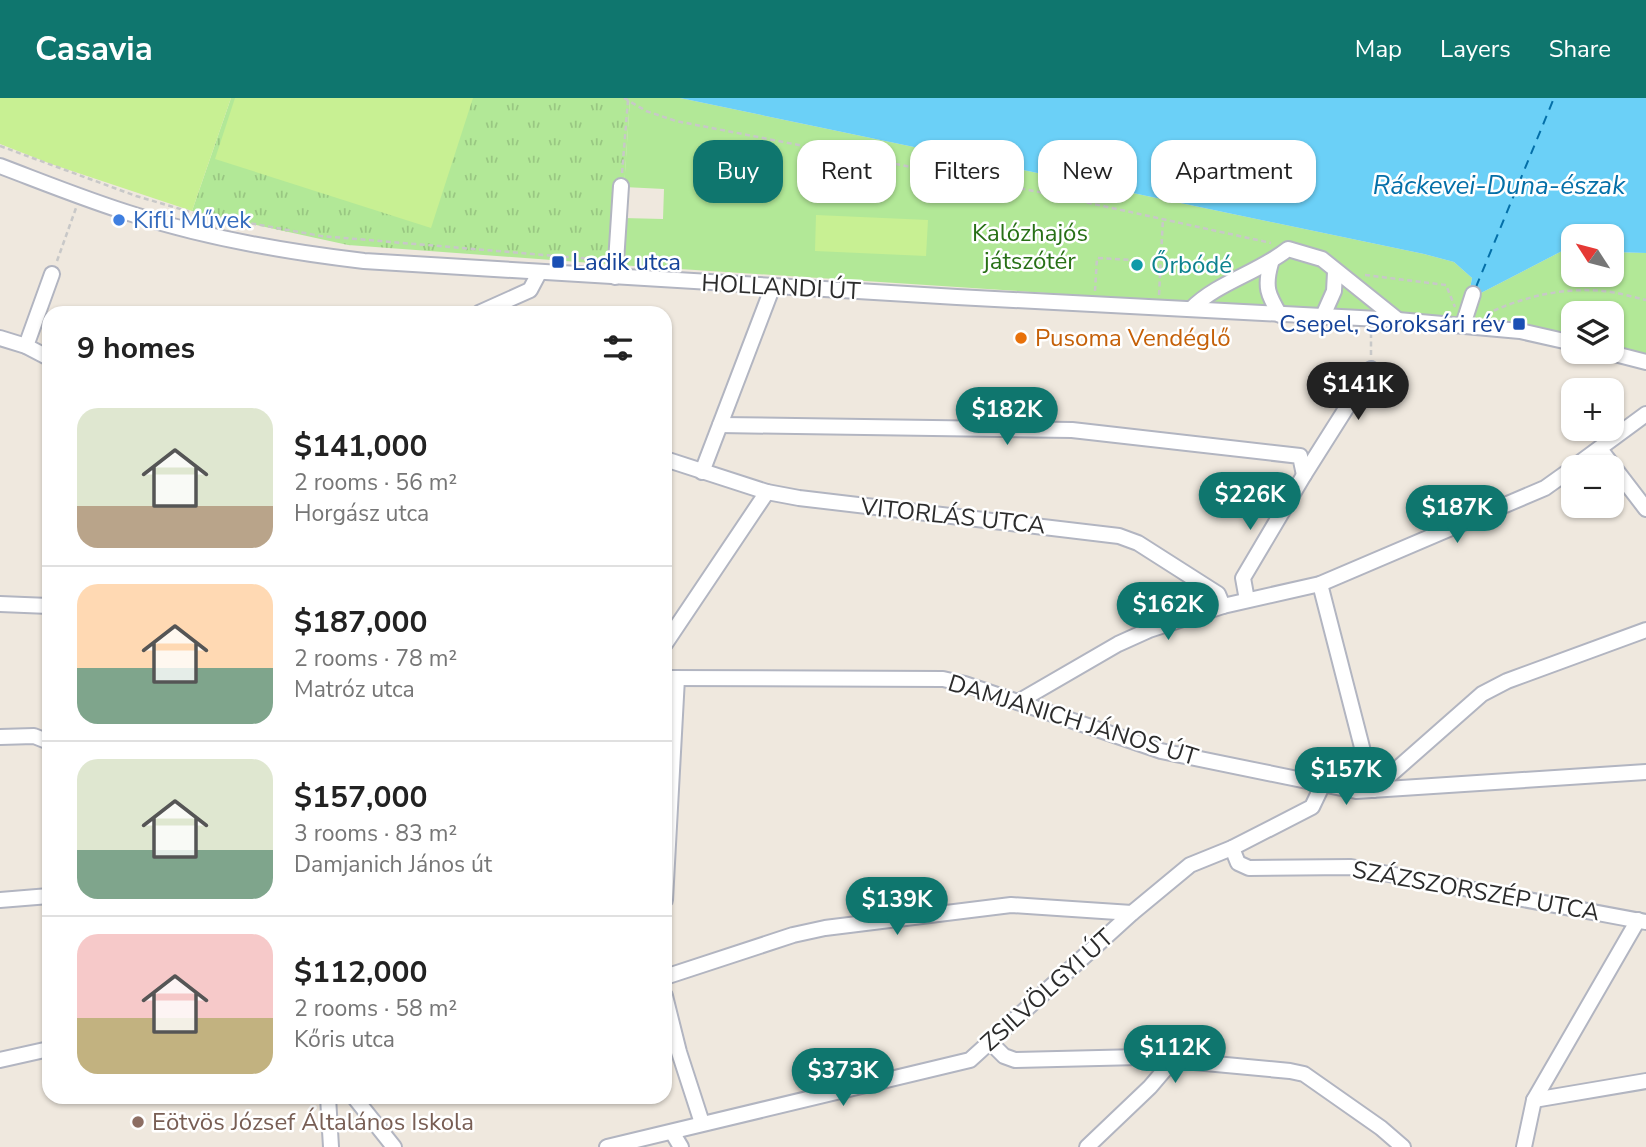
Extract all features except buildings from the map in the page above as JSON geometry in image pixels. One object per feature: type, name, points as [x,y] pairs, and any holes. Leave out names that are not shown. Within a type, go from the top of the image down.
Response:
[{"type":"street","name":"HOLLANDI ÚT","points":[[0,166],[137,216],[211,236],[281,250],[365,261],[539,273],[616,269],[773,286],[1280,316],[1398,320],[1460,318],[1561,340]]},
{"type":"street","points":[[616,269],[621,187]]},
{"type":"street","points":[[1191,309],[1203,298],[1270,263],[1288,249],[1322,259],[1398,320]]},
{"type":"street","points":[[1270,263],[1266,280],[1270,297],[1280,316]]},
{"type":"street","points":[[1322,318],[1334,291],[1335,272]]},
{"type":"street","points":[[495,306],[530,290],[539,273]]},
{"type":"street","points":[[26,346],[52,274]]},
{"type":"street","points":[[702,472],[773,286]]},
{"type":"street","points":[[1460,318],[1473,295]]},
{"type":"street","points":[[0,338],[42,354]]},
{"type":"street","points":[[1624,356],[1646,362]]},
{"type":"street","points":[[1247,600],[1243,578],[1304,475],[1308,456],[1371,369]]},
{"type":"street","points":[[1592,455],[1646,414]]},
{"type":"street","points":[[720,425],[1072,430],[1308,456]]},
{"type":"street","points":[[1600,449],[1646,509]]},
{"type":"street","name":"VITORLÁS UTCA","points":[[672,461],[767,492],[799,498],[1119,536],[1138,543],[1218,594],[1223,606]]},
{"type":"street","points":[[1018,702],[1149,630],[1223,606],[1320,584],[1545,488],[1561,477]]},
{"type":"street","points":[[672,634],[767,492]]},
{"type":"street","points":[[1320,584],[1373,790],[1482,694],[1507,681],[1646,630]]},
{"type":"street","points":[[0,602],[42,605]]},
{"type":"street","name":"DAMJANICH JÁNOS ÚT","points":[[672,678],[943,679],[965,684],[1161,751],[1356,791],[1646,772]]},
{"type":"street","points":[[0,737],[34,736],[42,739]]},
{"type":"street","name":"ZSILVÖLGYI ÚT","points":[[607,1147],[970,1060],[1189,865],[1232,848],[1312,807],[1323,783]]},
{"type":"street","name":"SZÁZSZORSZÉP UTCA","points":[[1232,848],[1237,863],[1249,869],[1351,867],[1642,921]]},
{"type":"street","points":[[0,901],[42,897]]},
{"type":"street","points":[[672,975],[793,935],[825,928],[1011,905],[1132,913]]},
{"type":"street","points":[[1524,1147],[1534,1100],[1642,921]]},
{"type":"street","points":[[672,1026],[702,1123]]},
{"type":"street","points":[[991,1043],[1003,1055],[1015,1060],[1140,1057],[1304,1074],[1381,1128],[1403,1147]]},
{"type":"street","points":[[0,1060],[42,1051]]},
{"type":"street","points":[[1140,1057],[1150,1087]]},
{"type":"street","points":[[1087,1147],[1150,1087],[1173,1060]]},
{"type":"street","points":[[1534,1100],[1646,1081]]},
{"type":"street","points":[[328,1104],[331,1147]]},
{"type":"street","points":[[360,1104],[394,1147]]},
{"type":"street","points":[[672,1132],[681,1147]]},
{"type":"path","points":[[621,187],[626,99],[646,111],[676,121],[1163,218],[1258,239],[1288,249]]},
{"type":"path","points":[[0,146],[136,196],[194,213],[321,236],[616,269]]},
{"type":"path","points":[[52,274],[80,197]]},
{"type":"path","points":[[1160,295],[1163,218]]},
{"type":"path","points":[[1095,291],[1097,258],[1132,260],[1131,268]]},
{"type":"path","points":[[1359,274],[1447,285],[1460,318]]},
{"type":"path","points":[[1446,310],[1460,318],[1557,290],[1604,291],[1646,300]]},
{"type":"path","points":[[1371,340],[1371,369]]},
{"type":"green space","points":[[0,98],[231,98],[192,211],[0,144]]},
{"type":"green space","points":[[231,98],[630,98],[619,265],[348,245],[192,211]]},
{"type":"green space","points":[[235,98],[473,98],[431,228],[215,159]]},
{"type":"green space","name":"Kalózhajós játszótér","points":[[630,98],[680,98],[880,140],[797,140],[797,203],[896,203],[896,143],[910,146],[910,203],[1024,203],[1024,170],[1038,173],[1038,203],[1137,203],[1137,194],[1151,197],[1151,203],[1181,203],[1454,262],[1472,278],[1469,293],[1477,295],[1561,252],[1561,287],[1624,287],[1624,252],[1646,253],[1646,362],[1624,356],[1624,301],[1561,301],[1561,342],[1231,305],[619,265],[623,218],[663,219],[664,189],[624,187]]},
{"type":"green space","points":[[816,215],[928,220],[926,256],[815,251]]},
{"type":"water","name":"Ráckevei-Duna-észak","points":[[680,98],[1646,98],[1646,253],[1624,252],[1624,224],[1561,224],[1561,252],[1477,295],[1469,294],[1472,278],[1454,262],[1181,203],[1316,203],[1316,140],[1151,140],[1151,197],[1137,194],[1137,140],[1038,140],[1038,173],[1024,170],[1024,140],[910,140],[910,146],[896,143],[896,140],[880,140]]},
{"type":"ferry route","points":[[1476,287],[1554,98]]},
{"type":"place","name":"Kifli Művek","points":[[119,220]]},
{"type":"place","name":"Ladik utca","points":[[558,262]]},
{"type":"place","name":"Őrbódé","points":[[1137,265]]},
{"type":"place","name":"Csepel, Soroksári rév","points":[[1519,324]]},
{"type":"place","name":"Pusoma Vendéglő","points":[[1021,338]]},
{"type":"place","name":"Eötvös József Általános Iskola","points":[[138,1122]]}]
